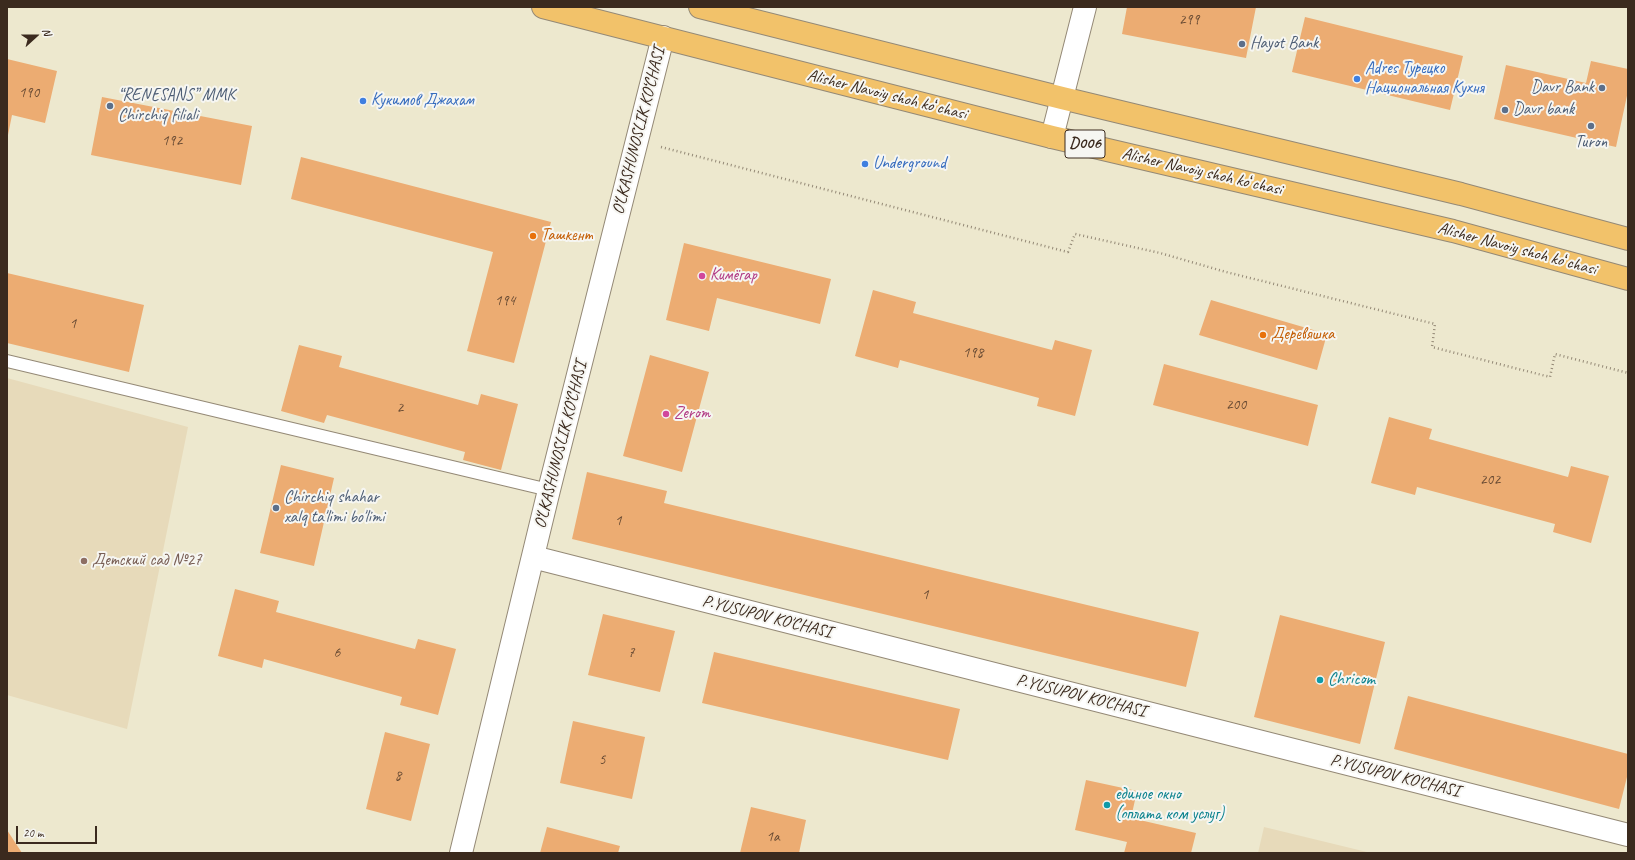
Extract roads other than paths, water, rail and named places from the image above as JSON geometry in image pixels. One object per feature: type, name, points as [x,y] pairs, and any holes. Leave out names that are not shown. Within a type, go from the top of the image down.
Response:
[{"type":"main road","name":"Alisher Navoiy shoh koʻchasi","points":[[543,7],[1052,137],[1453,230],[1628,279]]},
{"type":"main road","name":"D006","points":[[700,7],[1062,98],[1461,194],[1628,239]]},
{"type":"street","points":[[1052,137],[1085,7]]},
{"type":"street","name":"O‘LKASHUNOSLIK KO‘CHASI","points":[[461,853],[549,490],[663,37]]},
{"type":"street","name":"P.YUSUPOV KO'CHASI","points":[[533,557],[1628,835]]},
{"type":"lane","points":[[7,361],[549,490]]},
{"type":"place","name":"Hayot Bank","points":[[1242,44]]},
{"type":"place","name":"Adres Турецко Национальная Кухня","points":[[1357,79]]},
{"type":"place","name":"Davr Bank","points":[[1602,88]]},
{"type":"place","name":"Кукимов Джахам","points":[[363,101]]},
{"type":"place","name":"“RENESANS” MMK Chirchiq filiali","points":[[110,106]]},
{"type":"place","name":"Davr bank","points":[[1505,110]]},
{"type":"place","name":"Turon","points":[[1591,126]]},
{"type":"place","name":"Underground","points":[[865,164]]},
{"type":"place","name":"Ташкент","points":[[533,236]]},
{"type":"place","name":"Кимёгар","points":[[702,276]]},
{"type":"place","name":"Деревяшка","points":[[1263,335]]},
{"type":"place","name":"Zerom","points":[[666,414]]},
{"type":"place","name":"Chirchiq shahar xalq ta'limi bo'limi","points":[[276,508]]},
{"type":"place","name":"Детский сад №27","points":[[84,561]]},
{"type":"place","name":"Chricom","points":[[1320,680]]},
{"type":"place","name":"единое окно (оплата ком услуг)","points":[[1107,805]]}]
